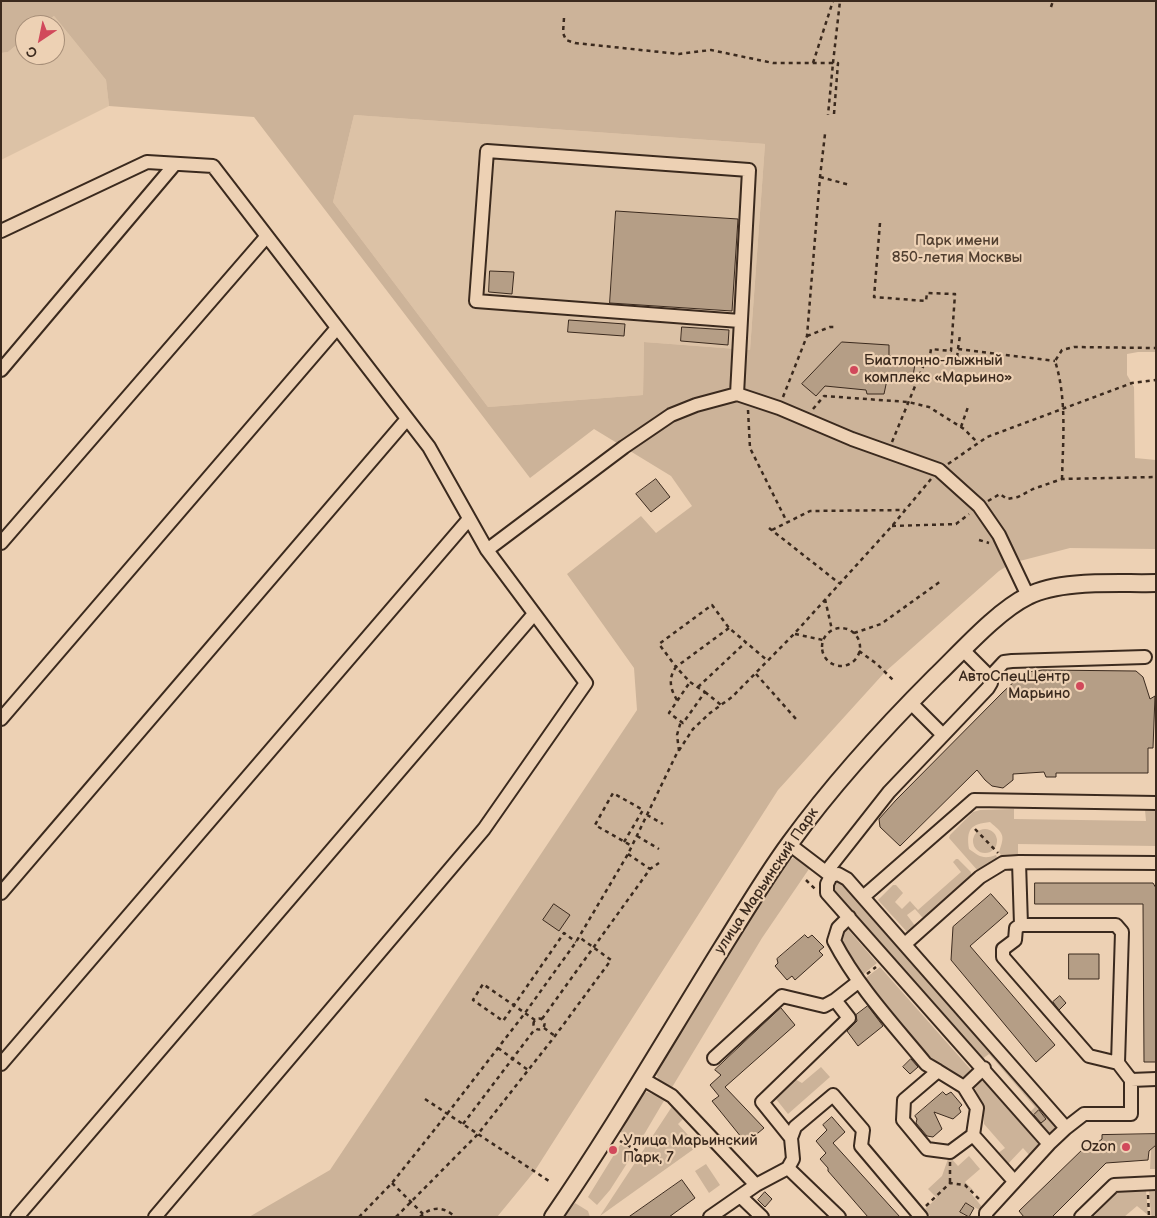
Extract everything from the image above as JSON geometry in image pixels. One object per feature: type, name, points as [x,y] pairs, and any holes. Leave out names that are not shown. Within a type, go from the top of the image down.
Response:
[{"type":"main road","name":"улица Марьинский Парк","points":[[553,1217],[616,1122],[641,1078],[789,844],[847,771],[910,702],[996,619],[1028,596],[1044,590],[1068,585],[1156,583]]},
{"type":"lane","points":[[740,321],[476,301],[487,151],[749,170],[740,321],[742,396]]},
{"type":"lane","points":[[1,231],[147,162],[213,166],[429,447],[487,550],[586,683],[484,829],[155,1217]]},
{"type":"lane","points":[[1,370],[175,164]]},
{"type":"lane","points":[[1,543],[266,236]]},
{"type":"lane","points":[[1,719],[337,328]]},
{"type":"lane","points":[[487,550],[624,447],[671,415],[696,405],[742,396],[779,408],[852,439],[939,470],[979,506],[999,535],[1028,596]]},
{"type":"lane","points":[[1,893],[407,418]]},
{"type":"lane","points":[[1,1064],[469,519]]},
{"type":"lane","points":[[18,1217],[534,614]]},
{"type":"lane","points":[[963,650],[990,677],[991,683],[889,792],[828,874],[827,893],[1050,1144]]},
{"type":"lane","points":[[990,677],[1004,662],[1145,657]]},
{"type":"lane","points":[[910,702],[943,735]]},
{"type":"lane","points":[[863,897],[974,800],[1156,803]]},
{"type":"lane","points":[[789,844],[828,874],[838,874],[847,879],[1066,1128]]},
{"type":"lane","points":[[1019,862],[1021,924]]},
{"type":"lane","points":[[905,944],[980,877],[1003,863],[1156,863]]},
{"type":"lane","points":[[849,917],[838,928],[834,941],[858,982],[926,1064],[938,1071],[964,1087],[977,1108],[973,1135],[950,1152],[927,1149],[904,1120],[904,1100],[938,1071]]},
{"type":"lane","points":[[987,1213],[1014,1181],[1050,1144],[1084,1114],[1131,1114],[1131,1080],[1118,1063],[1089,1056],[1003,957],[1003,949],[1015,940],[1016,928],[1021,924],[1116,925],[1122,932],[1118,1063]]},
{"type":"lane","points":[[714,1058],[782,996],[824,1006],[836,1000],[858,982]]},
{"type":"lane","points":[[791,1138],[762,1102],[849,1018],[836,1000]]},
{"type":"lane","points":[[964,1087],[984,1068]]},
{"type":"lane","points":[[641,1078],[672,1096],[756,1185]]},
{"type":"lane","points":[[1131,1080],[1156,1079]]},
{"type":"lane","points":[[710,1217],[756,1185],[788,1168],[794,1159],[791,1138],[794,1128],[833,1095],[863,1130],[860,1146],[917,1215]]},
{"type":"lane","points":[[973,1135],[1014,1181]]},
{"type":"lane","points":[[788,1168],[839,1217]]},
{"type":"lane","points":[[1081,1217],[1114,1186],[1152,1184]]},
{"type":"lane","points":[[740,1196],[762,1217]]},
{"type":"path","points":[[813,63],[833,1]]},
{"type":"path","points":[[828,115],[840,1]]},
{"type":"path","points":[[1051,6],[1053,1]]},
{"type":"path","points":[[564,18],[562,33],[566,40],[575,43],[679,54],[711,50],[773,63],[838,63],[834,114]]},
{"type":"path","points":[[779,408],[807,336],[825,134]]},
{"type":"path","points":[[820,178],[850,185]]},
{"type":"path","points":[[880,223],[874,297],[926,301],[928,293],[955,294],[950,350],[931,349],[929,362]]},
{"type":"path","points":[[807,336],[830,327],[837,327]]},
{"type":"path","points":[[888,451],[925,362],[957,358],[960,335]]},
{"type":"path","points":[[1062,479],[1063,410],[1060,375],[1056,361],[1062,350],[1074,347],[1156,348]]},
{"type":"path","points":[[958,349],[1056,361]]},
{"type":"path","points":[[359,1217],[392,1183],[447,1114],[525,1013],[579,938],[628,854],[679,750],[693,729],[732,697],[794,634],[892,526],[939,470],[987,437],[1132,383],[1156,380]]},
{"type":"path","points":[[742,396],[750,448],[787,522]]},
{"type":"path","points":[[805,419],[824,396],[908,402],[929,407],[961,427],[978,443]]},
{"type":"path","points":[[961,427],[968,407]]},
{"type":"path","points":[[892,526],[956,524],[979,506],[1000,494],[1007,499],[1018,497],[1033,489],[1062,479],[1156,477]]},
{"type":"path","points":[[839,583],[770,529],[810,511],[905,510]]},
{"type":"path","points":[[854,633],[881,624],[941,581]]},
{"type":"path","points":[[825,599],[832,630]]},
{"type":"path","points":[[721,705],[690,682],[659,644],[712,605],[729,628],[768,661]]},
{"type":"path","points":[[677,700],[671,686],[671,677],[676,667],[729,628]]},
{"type":"path","points":[[844,628],[854,633],[860,644],[859,652],[854,660],[849,664],[837,666],[827,660],[821,650],[822,640],[827,633],[844,628]]},
{"type":"path","points":[[794,634],[822,640]]},
{"type":"path","points":[[698,687],[746,642]]},
{"type":"path","points":[[859,652],[877,664],[895,682]]},
{"type":"path","points":[[756,674],[796,719]]},
{"type":"path","points":[[681,721],[669,713],[690,682]]},
{"type":"path","points":[[679,750],[677,735],[681,721],[683,722],[705,692]]},
{"type":"path","points":[[632,846],[595,825],[613,793],[663,824]]},
{"type":"path","points":[[624,842],[643,810]]},
{"type":"path","points":[[975,829],[997,852],[1003,863]]},
{"type":"path","points":[[637,835],[659,849]]},
{"type":"path","points":[[628,854],[650,869]]},
{"type":"path","points":[[542,1019],[595,948],[650,869],[659,863]]},
{"type":"path","points":[[542,1019],[538,1018],[535,1020],[514,1006],[484,984],[473,1000],[503,1021],[514,1006],[564,933],[576,942]]},
{"type":"path","points":[[396,1217],[478,1134],[555,1036],[611,960],[579,938]]},
{"type":"path","points":[[542,1019],[545,1024],[544,1028]]},
{"type":"path","points":[[535,1020],[533,1026],[535,1029]]},
{"type":"path","points":[[544,1028],[555,1036]]},
{"type":"path","points":[[535,1029],[541,1030],[544,1028]]},
{"type":"path","points":[[463,1124],[535,1029]]},
{"type":"path","points":[[498,1048],[528,1070]]},
{"type":"path","points":[[425,1099],[549,1181]]},
{"type":"path","points":[[917,1215],[950,1183],[950,1152]]},
{"type":"path","points":[[392,1183],[423,1214]]},
{"type":"path","points":[[950,1183],[965,1185],[987,1213]]},
{"type":"path","points":[[1149,1217],[1152,1184]]},
{"type":"path","points":[[420,1217],[433,1209],[441,1208],[455,1217]]},
{"type":"shaded area","points":[[65,30],[106,80],[109,106],[1,160],[1,53],[8,52],[15,46],[15,65],[65,65]]},
{"type":"shaded area","points":[[354,115],[765,144],[750,350],[644,342],[643,395],[488,407],[333,202]]},
{"type":"green space","name":"Парк имени 850-летия Москвы","points":[[1,1],[1156,1],[1156,352],[1127,354],[1127,375],[1134,387],[1135,458],[1156,460],[1156,549],[1070,548],[1012,563],[999,571],[885,672],[778,790],[534,1172],[497,1217],[249,1217],[330,1170],[637,710],[634,668],[567,574],[641,516],[656,533],[692,506],[671,476],[594,429],[530,478],[254,117],[109,106],[106,80],[65,30],[65,15],[15,15],[15,46],[8,52],[1,53]],"holes":[[[354,115],[765,144],[750,350],[644,342],[643,395],[488,407],[333,202]]]},
{"type":"green space","points":[[1014,809],[1014,819],[1146,821],[1145,810],[1156,810],[1156,846],[1018,844],[1018,855],[1016,857],[1003,858],[999,852],[1002,842],[1001,832],[990,822],[978,824],[969,832],[969,849],[981,856],[996,855],[998,860],[978,871],[949,838],[950,835],[973,812]]},
{"type":"green space","points":[[985,829],[994,832],[997,841],[994,850],[985,853],[976,850],[973,841],[976,832]]},
{"type":"green space","points":[[793,858],[811,866],[762,938],[671,1089],[660,1082],[655,1072],[714,971],[785,863]]},
{"type":"green space","points":[[956,859],[971,872],[971,877],[927,918],[922,917],[915,909],[907,915],[916,927],[908,933],[878,900],[893,885],[896,885],[903,893],[895,902],[902,909],[910,901],[918,910],[961,872],[953,862]]},
{"type":"green space","points":[[840,878],[1060,1126],[1049,1137],[1038,1125],[1046,1119],[1039,1111],[1031,1117],[1028,1114],[1035,1107],[989,1054],[981,1060],[833,894],[832,880]]},
{"type":"green space","points":[[846,927],[877,963],[861,976],[838,941]]},
{"type":"green space","points":[[880,967],[972,1071],[967,1077],[958,1076],[926,1057],[863,980]]},
{"type":"green space","points":[[821,1067],[830,1077],[788,1114],[772,1094],[791,1077],[802,1083]]},
{"type":"green space","points":[[980,1080],[986,1083],[1040,1146],[1030,1156],[1023,1148],[1006,1166],[997,1154],[1005,1148],[984,1124],[983,1106],[974,1086]]},
{"type":"green space","points":[[647,1092],[665,1099],[639,1143],[619,1131],[640,1095]]},
{"type":"green space","points":[[673,1105],[684,1118],[678,1124],[698,1146],[600,1216]]},
{"type":"green space","points":[[620,1145],[633,1150],[633,1154],[610,1190],[597,1205],[588,1197]]},
{"type":"green space","points":[[1156,1146],[1156,1169],[1150,1169],[1151,1150]]},
{"type":"green space","points":[[949,1156],[958,1166],[969,1156],[980,1169],[965,1182],[973,1190],[969,1191],[983,1208],[982,1211],[966,1203],[960,1212],[966,1217],[931,1217],[924,1210],[937,1198],[928,1189],[942,1176]]},
{"type":"green space","points":[[706,1164],[720,1185],[709,1193],[695,1171]]},
{"type":"green space","points":[[1146,1190],[1148,1215],[1137,1206],[1124,1217],[1093,1217],[1117,1192]]},
{"type":"green space","points":[[1149,1191],[1156,1191],[1156,1217],[1152,1217],[1151,1214]]},
{"type":"green space","points":[[575,1203],[588,1211],[590,1217],[564,1217]]},
{"type":"building","points":[[616,211],[738,219],[732,311],[610,303]]},
{"type":"building","points":[[490,271],[514,272],[512,294],[489,292]]},
{"type":"building","points":[[569,320],[625,324],[624,336],[568,332]]},
{"type":"building","points":[[682,327],[729,330],[728,345],[681,341]]},
{"type":"building","points":[[842,342],[889,345],[889,356],[916,358],[913,376],[888,375],[884,394],[867,394],[866,390],[825,386],[816,396],[802,384]]},
{"type":"building","points":[[656,479],[670,497],[651,512],[636,494]]},
{"type":"building","points":[[1043,670],[1136,671],[1143,677],[1150,699],[1155,696],[1153,748],[1148,748],[1148,773],[1056,773],[1056,777],[1046,777],[1044,772],[1013,774],[1013,780],[1003,788],[992,786],[977,770],[900,846],[880,827],[879,819],[1016,680],[1029,672]]},
{"type":"building","points":[[1035,883],[1153,883],[1156,888],[1156,1062],[1144,1062],[1143,904],[1035,904]]},
{"type":"building","points":[[991,894],[1008,913],[970,946],[1055,1045],[1036,1062],[951,960],[953,927]]},
{"type":"building","points":[[554,904],[570,915],[559,931],[543,920]]},
{"type":"building","points":[[805,935],[808,938],[812,935],[824,947],[819,951],[823,955],[795,980],[792,976],[787,980],[775,966],[778,963],[777,959]]},
{"type":"building","points":[[1069,954],[1099,954],[1099,979],[1069,979]]},
{"type":"building","points":[[1060,996],[1066,1003],[1059,1010],[1053,1002]]},
{"type":"building","points":[[868,1006],[883,1026],[858,1046],[847,1031],[857,1021],[856,1015]]},
{"type":"building","points":[[781,1008],[795,1025],[725,1087],[764,1128],[746,1143],[712,1101],[719,1096],[710,1085],[721,1075],[715,1070]]},
{"type":"building","points":[[911,1059],[918,1067],[910,1074],[903,1067]]},
{"type":"building","points":[[943,1092],[946,1095],[951,1092],[962,1105],[959,1108],[961,1112],[953,1119],[934,1112],[942,1129],[933,1137],[927,1136],[916,1123],[917,1119],[915,1116]]},
{"type":"building","points":[[1039,1110],[1046,1119],[1041,1123],[1034,1115]]},
{"type":"building","points":[[832,1117],[845,1132],[833,1143],[900,1217],[868,1217],[828,1171],[828,1168],[820,1159],[826,1153],[816,1141],[827,1130],[823,1125]]},
{"type":"building","points":[[1156,1134],[1156,1145],[1149,1151],[1148,1160],[1106,1163],[1052,1217],[1024,1217],[1019,1211],[1085,1147],[1089,1149],[1102,1139],[1102,1135]]},
{"type":"building","points":[[682,1180],[695,1198],[669,1217],[629,1217]]},
{"type":"building","points":[[765,1192],[772,1199],[765,1207],[758,1200]]},
{"type":"building","points":[[966,1203],[974,1208],[969,1217],[960,1212]]},
{"type":"place","name":"Биатлонно-лыжный комплекс «Марьино»","points":[[854,370]]},
{"type":"place","name":"АвтоСпецЦентр Марьино","points":[[1080,686]]},
{"type":"place","name":"Ozon","points":[[1126,1147]]},
{"type":"place","name":"Улица Марьинский Парк, 7","points":[[613,1150]]}]
